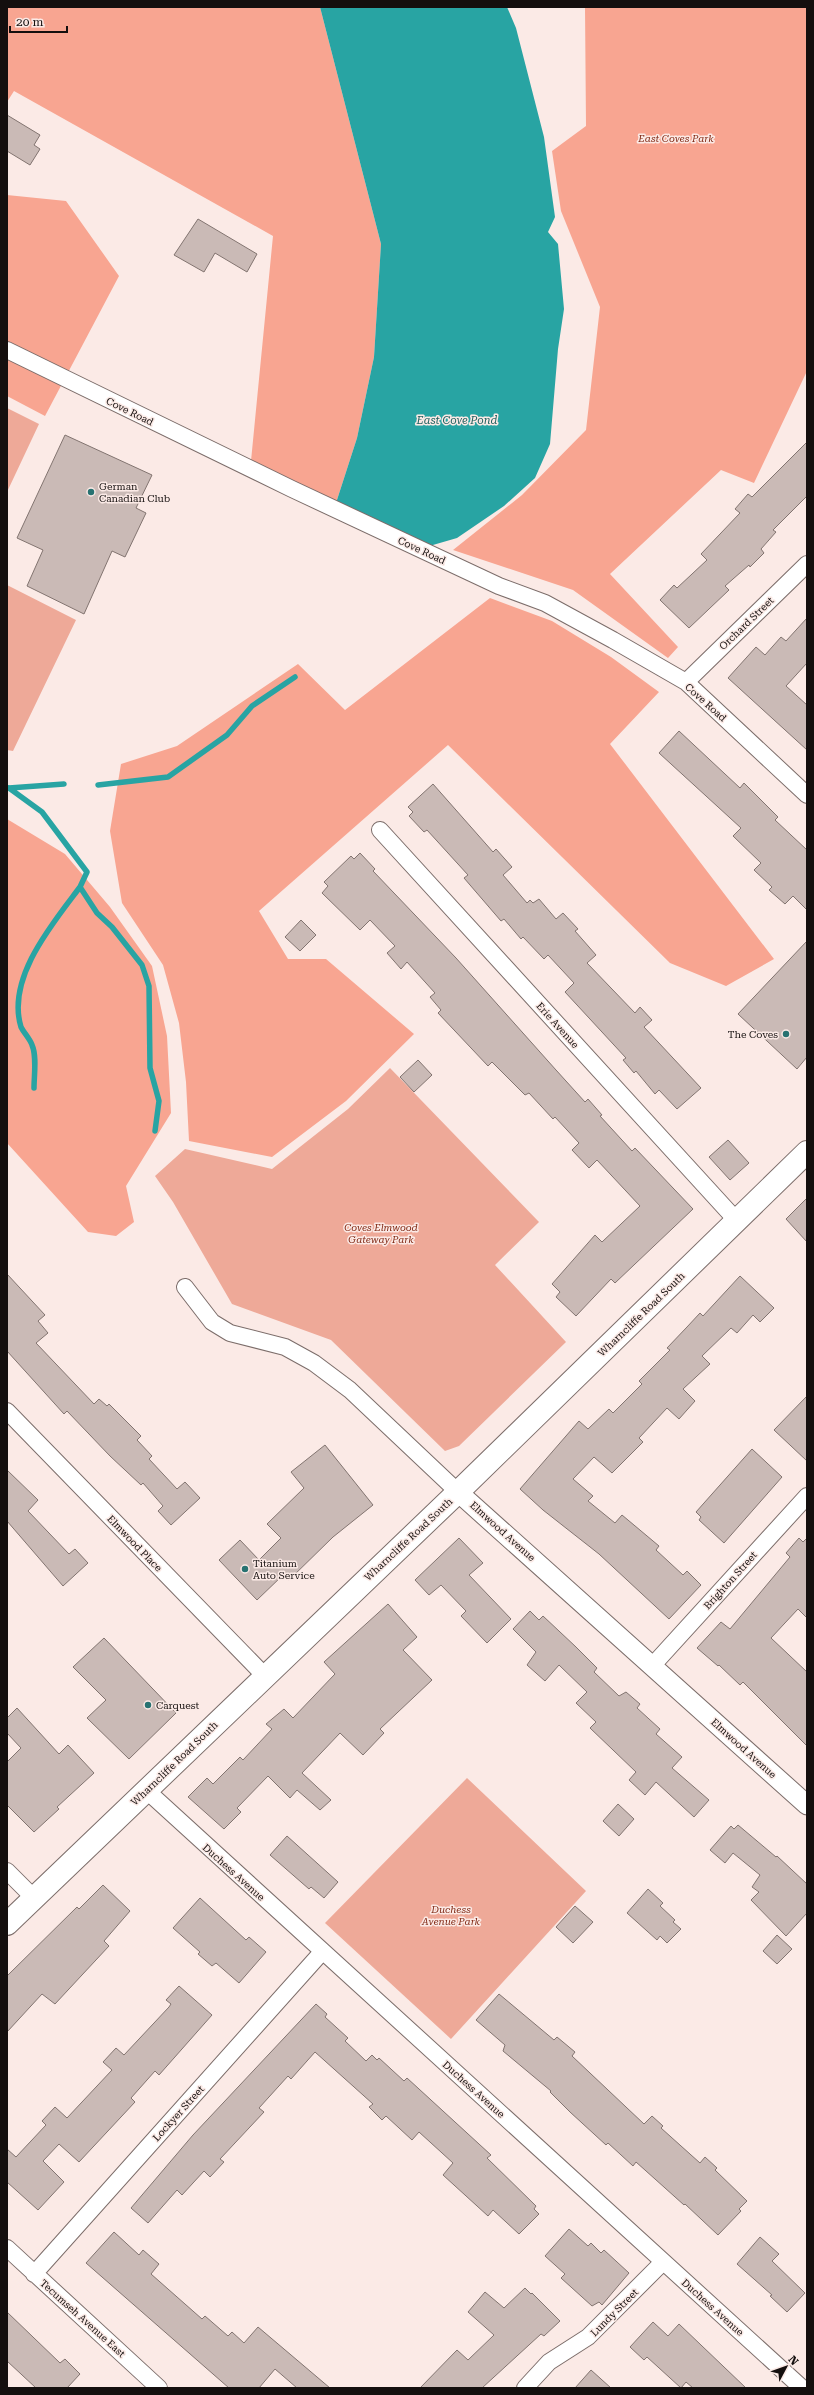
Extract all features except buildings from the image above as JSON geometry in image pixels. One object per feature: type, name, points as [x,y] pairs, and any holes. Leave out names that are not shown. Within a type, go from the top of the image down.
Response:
[{"type":"main road","name":"Wharncliffe Road South","points":[[7,1924],[264,1675],[458,1492],[807,1152]]},
{"type":"street","name":"Cove Road","points":[[7,350],[279,483],[500,586],[545,603],[686,682],[807,794]]},
{"type":"street","name":"Orchard Street","points":[[686,682],[807,564]]},
{"type":"street","name":"Erie Avenue","points":[[380,830],[737,1220]]},
{"type":"street","name":"Elmwood Avenue","points":[[185,1287],[212,1322],[230,1333],[285,1347],[314,1363],[350,1390],[458,1492],[653,1665],[807,1805]]},
{"type":"street","name":"Elmwood Place","points":[[7,1411],[264,1675]]},
{"type":"street","name":"Brighton Street","points":[[653,1665],[807,1496]]},
{"type":"street","name":"Duchess Avenue","points":[[146,1790],[802,2388]]},
{"type":"street","points":[[7,1870],[34,1898]]},
{"type":"street","name":"Lockyer Street","points":[[34,2274],[322,1952]]},
{"type":"street","name":"Tecumseh Avenue East","points":[[7,2248],[160,2388]]},
{"type":"street","name":"Lundy Street","points":[[525,2388],[549,2362],[588,2337],[663,2262]]},
{"type":"green space","points":[[7,7],[320,7],[381,244],[374,357],[357,438],[336,503],[251,461],[273,236],[14,91],[7,102]]},
{"type":"green space","name":"East Coves Park","points":[[585,7],[807,7],[807,371],[754,483],[721,470],[610,574],[678,647],[668,658],[573,590],[453,550],[522,495],[586,430],[600,307],[561,211],[552,151],[586,126]]},
{"type":"green space","points":[[7,195],[66,201],[119,276],[45,416],[7,396]]},
{"type":"green space","points":[[7,408],[39,424],[7,492]]},
{"type":"green space","points":[[7,585],[76,620],[13,751],[7,750]]},
{"type":"green space","points":[[490,598],[552,621],[611,657],[659,692],[610,744],[774,959],[726,986],[670,963],[448,745],[259,911],[288,959],[326,959],[414,1034],[346,1101],[272,1157],[189,1141],[186,1082],[179,1023],[163,965],[122,903],[110,831],[121,764],[177,746],[298,664],[345,710]]},
{"type":"green space","points":[[7,819],[65,854],[110,907],[152,966],[167,1036],[171,1113],[126,1186],[134,1222],[116,1236],[88,1232],[7,1143]]},
{"type":"green space","name":"Coves Elmwood Gateway Park","points":[[390,1068],[539,1222],[495,1265],[566,1342],[459,1446],[445,1451],[331,1340],[232,1304],[173,1202],[155,1176],[185,1149],[272,1169],[348,1109]]},
{"type":"green space","name":"Duchess Avenue Park","points":[[467,1778],[586,1891],[451,2039],[325,1923]]},
{"type":"water","name":"East Cove Pond","points":[[320,7],[507,7],[516,28],[544,137],[555,217],[548,232],[558,244],[564,309],[558,349],[550,444],[535,478],[504,506],[457,538],[426,547],[336,503],[357,438],[374,357],[381,244]]},
{"type":"waterway","points":[[98,785],[168,777],[227,735],[252,706],[295,677]]},
{"type":"waterway","points":[[9,788],[64,784]]},
{"type":"waterway","points":[[9,788],[42,812],[87,872],[80,887],[97,913],[112,927],[142,965],[149,986],[150,1068],[159,1101],[155,1131]]},
{"type":"waterway","points":[[34,1088],[34,1050],[21,1027],[18,1008],[20,990],[26,971],[35,952],[57,917],[80,887]]},
{"type":"place","name":"German Canadian Club","points":[[91,492]]},
{"type":"place","name":"The Coves","points":[[786,1034]]},
{"type":"place","name":"Titanium Auto Service","points":[[245,1569]]},
{"type":"place","name":"Carquest","points":[[148,1705]]}]
